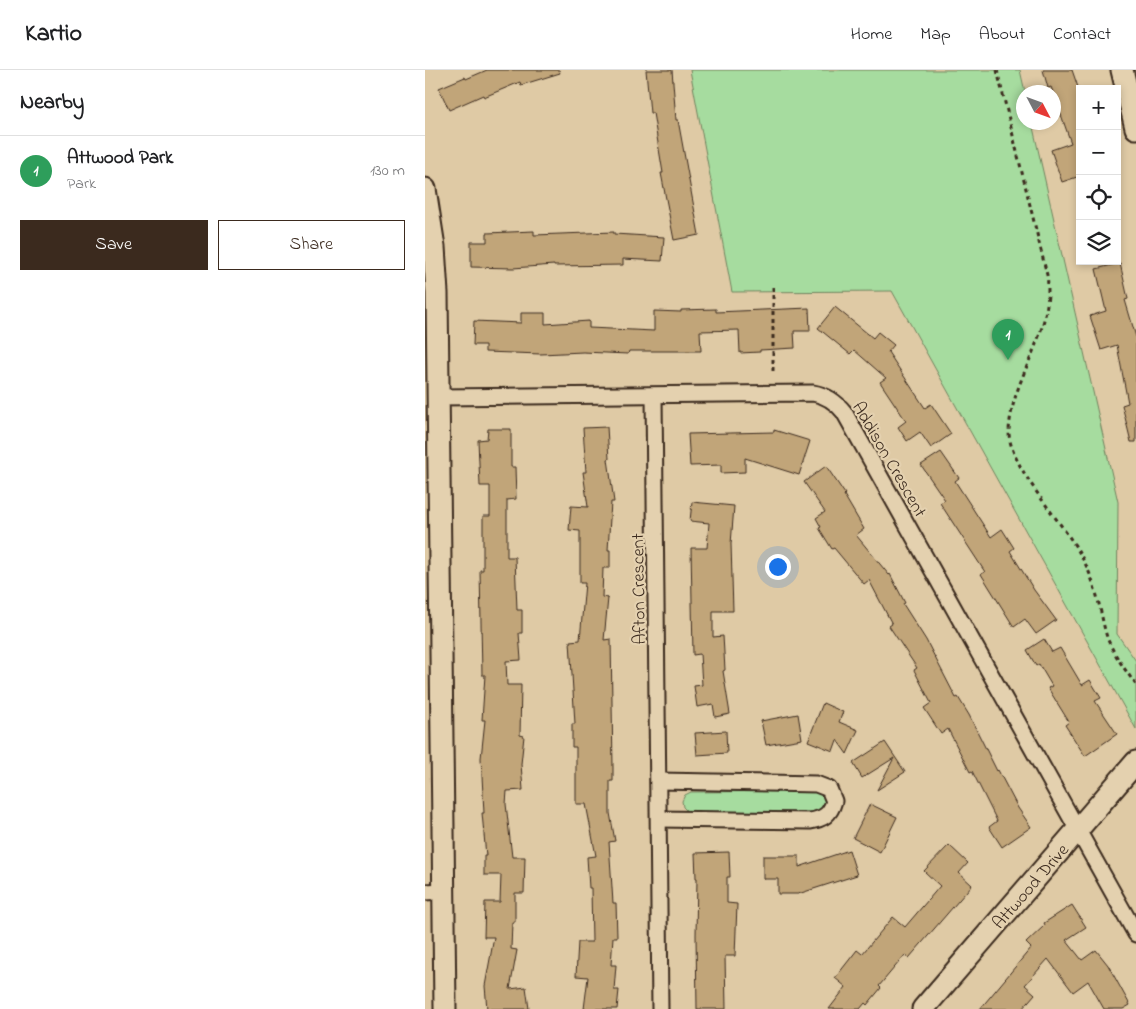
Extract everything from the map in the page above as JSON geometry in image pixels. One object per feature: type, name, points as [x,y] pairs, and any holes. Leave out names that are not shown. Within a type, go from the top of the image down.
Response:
[{"type":"street","points":[[1122,70],[1136,128]]},
{"type":"street","points":[[425,189],[434,246],[439,397],[435,892],[445,1009]]},
{"type":"street","name":"Addison Crescent","points":[[439,397],[813,393],[830,399],[840,407],[1136,934]]},
{"type":"street","name":"Afton Crescent","points":[[654,396],[660,1009]]},
{"type":"street","name":"Attwood Drive","points":[[923,1009],[1136,762]]},
{"type":"street","points":[[659,781],[816,784],[829,789],[834,801],[829,814],[824,818],[810,821],[659,820]]},
{"type":"path","points":[[997,70],[1047,275],[1049,294],[1047,312],[1039,340],[1014,401],[1010,442],[1015,458],[1023,471],[1082,556],[1096,592],[1108,640],[1136,685]]},
{"type":"path","points":[[773,287],[773,375]]},
{"type":"green space","points":[[690,70],[1020,70],[1023,85],[1016,85],[1016,130],[1034,130],[1118,502],[1117,634],[1136,661],[1136,729],[892,291],[732,292]]},
{"type":"green space","points":[[817,791],[823,795],[826,801],[821,809],[812,812],[697,813],[688,812],[683,807],[682,801],[685,795],[691,792]]},
{"type":"building","points":[[487,70],[559,70],[560,73],[521,85],[520,82],[449,110],[439,88]]},
{"type":"building","points":[[646,70],[672,70],[676,120],[678,120],[699,235],[674,240],[661,173],[663,173],[653,113],[650,113]]},
{"type":"building","points":[[1043,70],[1072,70],[1077,85],[1076,177],[1062,182],[1051,150],[1071,143],[1061,115],[1061,85],[1047,85]]},
{"type":"building","points":[[534,231],[534,235],[614,232],[614,234],[664,237],[662,261],[623,259],[623,265],[554,265],[513,268],[471,267],[471,242],[487,242],[487,233]]},
{"type":"building","points":[[1120,265],[1128,299],[1125,300],[1136,337],[1136,442],[1131,442],[1122,405],[1128,403],[1117,345],[1101,350],[1090,316],[1106,311],[1096,269]]},
{"type":"building","points":[[835,307],[873,338],[878,332],[894,345],[888,352],[925,408],[931,404],[951,434],[931,448],[920,432],[907,441],[898,427],[906,421],[880,382],[886,378],[854,350],[850,354],[818,328]]},
{"type":"building","points":[[809,308],[810,331],[794,331],[795,348],[760,350],[760,352],[740,353],[739,330],[700,331],[701,351],[629,351],[628,354],[583,352],[541,354],[485,352],[485,345],[473,345],[474,321],[521,323],[521,313],[545,313],[545,324],[589,321],[589,328],[654,331],[654,311],[681,312],[681,310],[716,309],[716,312]]},
{"type":"building","points":[[607,427],[608,459],[614,502],[611,502],[608,550],[610,550],[610,568],[603,568],[602,597],[608,598],[604,640],[611,639],[613,781],[610,781],[610,813],[615,841],[609,842],[613,903],[616,903],[617,937],[613,937],[611,965],[616,965],[614,990],[619,990],[617,1009],[584,1009],[588,977],[576,976],[578,942],[592,942],[591,888],[589,888],[587,857],[596,856],[586,804],[576,804],[576,747],[572,747],[572,724],[575,724],[570,641],[580,640],[585,583],[580,583],[580,531],[569,530],[571,506],[588,507],[583,472],[586,472],[583,428]]},
{"type":"building","points":[[488,429],[511,429],[511,467],[515,467],[516,499],[507,500],[507,557],[515,557],[517,610],[522,610],[522,633],[519,633],[521,660],[506,661],[507,685],[521,685],[520,735],[524,736],[521,764],[523,790],[507,791],[506,804],[512,857],[525,857],[524,893],[515,893],[515,922],[512,922],[511,949],[517,950],[510,989],[526,987],[529,1009],[487,1009],[485,986],[494,937],[484,937],[485,902],[500,902],[501,875],[484,875],[484,856],[486,856],[482,813],[484,813],[481,758],[485,720],[482,720],[485,675],[482,675],[480,570],[483,570],[483,516],[490,516],[490,486],[480,486],[478,440],[487,439]]},
{"type":"building","points":[[774,430],[810,441],[799,475],[745,458],[745,472],[721,473],[721,465],[690,466],[688,434],[774,432]]},
{"type":"building","points":[[941,452],[959,478],[955,481],[991,537],[1002,529],[1014,548],[1010,551],[1034,590],[1056,620],[1036,634],[1025,619],[1014,627],[981,574],[985,572],[940,503],[945,500],[921,465]]},
{"type":"building","points":[[826,466],[845,494],[864,529],[856,535],[890,574],[905,603],[903,604],[926,640],[956,698],[958,697],[969,715],[997,771],[1031,827],[1002,847],[989,827],[997,821],[972,771],[970,772],[948,729],[941,734],[924,708],[931,703],[914,670],[917,668],[889,626],[892,624],[869,580],[864,584],[834,548],[832,549],[819,528],[821,527],[816,518],[825,512],[804,482]]},
{"type":"building","points":[[692,502],[734,506],[731,544],[733,611],[713,611],[713,637],[723,636],[725,670],[723,671],[730,714],[715,717],[713,704],[697,707],[694,686],[702,685],[700,654],[693,655],[691,548],[707,548],[709,523],[690,521]]},
{"type":"building","points":[[1044,639],[1052,652],[1060,648],[1082,685],[1090,680],[1101,698],[1095,701],[1117,734],[1085,756],[1065,725],[1069,722],[1048,688],[1052,686],[1039,664],[1036,666],[1027,650]]},
{"type":"building","points":[[823,703],[843,712],[839,722],[858,730],[847,754],[837,740],[833,751],[808,741]]},
{"type":"building","points":[[798,714],[802,739],[766,745],[761,721]]},
{"type":"building","points":[[726,731],[727,753],[697,755],[695,733]]},
{"type":"building","points":[[885,742],[905,772],[877,790],[894,758],[862,778],[853,763]]},
{"type":"building","points":[[870,804],[897,817],[880,852],[853,838]]},
{"type":"building","points":[[949,845],[968,863],[959,873],[972,885],[909,958],[905,955],[879,986],[881,988],[867,1005],[865,1003],[860,1009],[829,1009],[846,987],[835,978],[857,950],[862,954],[893,917],[905,927],[940,886],[924,871]]},
{"type":"building","points":[[849,850],[857,875],[798,894],[778,894],[778,879],[763,879],[763,856],[799,856],[799,867]]},
{"type":"building","points":[[729,852],[730,877],[727,877],[727,903],[737,904],[735,956],[725,956],[726,1009],[697,1009],[697,878],[695,853]]},
{"type":"building","points":[[1072,905],[1086,927],[1066,940],[1082,960],[1096,950],[1108,965],[1130,1005],[1123,1009],[1104,1009],[1088,981],[1073,992],[1048,959],[1025,985],[1035,994],[1022,1009],[980,1009],[1031,948],[1026,943],[1045,925],[1044,923]]},
{"type":"place","name":"Attwood Park","points":[[1008,360]]}]
